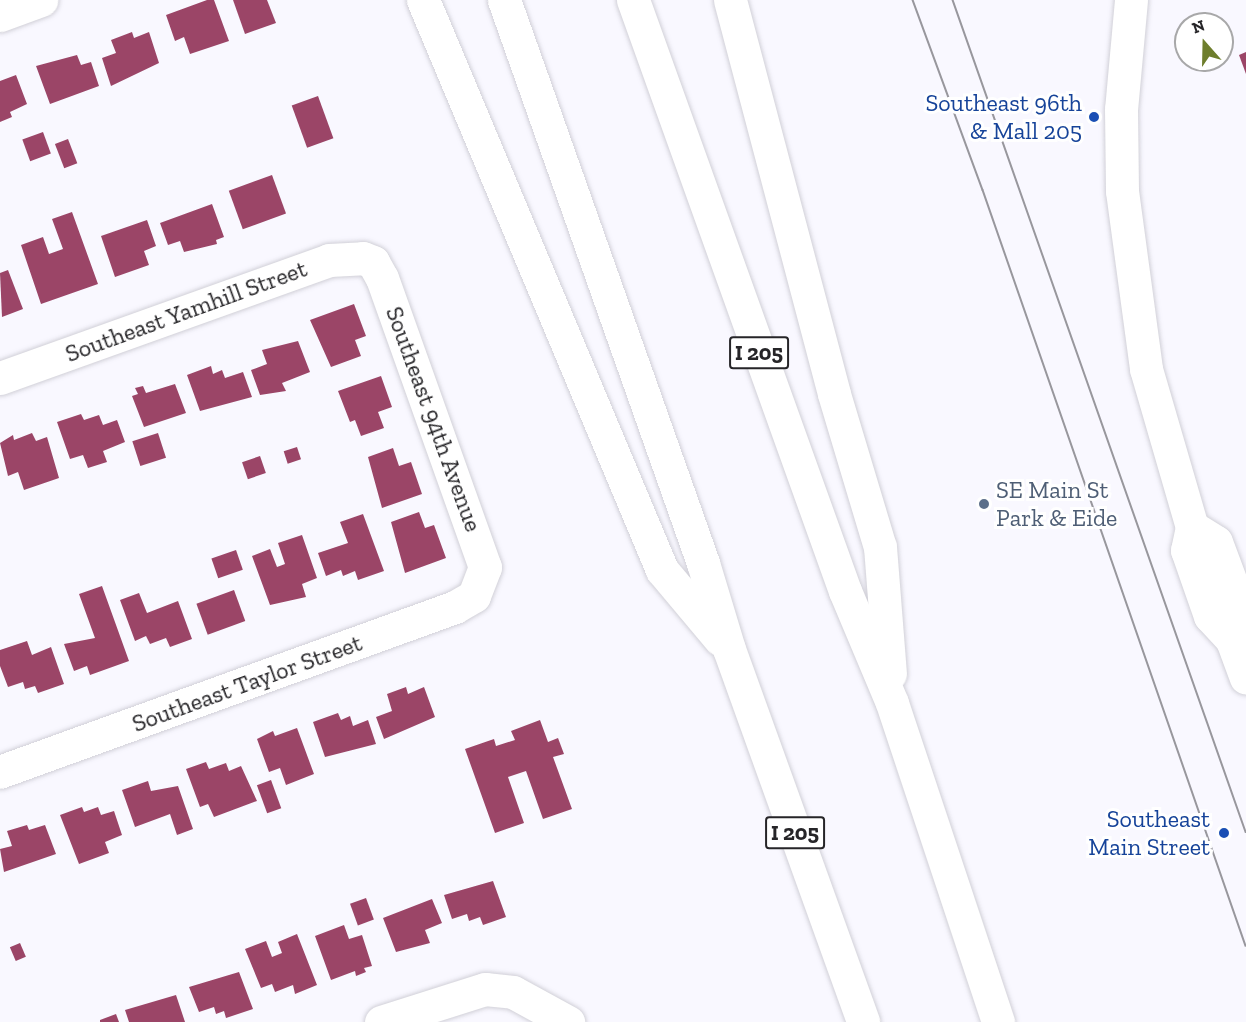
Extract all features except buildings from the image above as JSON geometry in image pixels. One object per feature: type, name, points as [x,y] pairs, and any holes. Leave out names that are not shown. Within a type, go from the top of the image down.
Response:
[{"type":"main road","points":[[0,15],[41,0]]},
{"type":"main road","points":[[423,0],[662,570],[729,649]]},
{"type":"main road","name":"I 205","points":[[504,0],[703,563],[729,649],[863,1022]]},
{"type":"main road","name":"I 205","points":[[633,0],[845,591],[892,703],[998,1022]]},
{"type":"main road","points":[[730,0],[834,394],[879,547],[892,703]]},
{"type":"main road","points":[[1131,0],[1121,109],[1122,191],[1132,288],[1146,369],[1192,527],[1216,542],[1239,604],[1239,638],[1246,678]]},
{"type":"main road","name":"Southeast Yamhill Street","points":[[0,378],[329,260],[351,256],[373,262]]},
{"type":"main road","name":"Southeast 94th Avenue","points":[[373,262],[382,278],[483,552],[482,579]]},
{"type":"main road","name":"Southeast Taylor Street","points":[[0,772],[455,608],[474,596],[482,579]]},
{"type":"main road","points":[[381,1022],[485,989],[513,992],[568,1022]]},
{"type":"tram line","points":[[913,0],[983,190],[1246,946]]},
{"type":"tram line","points":[[953,0],[1246,832]]},
{"type":"place","name":"Southeast 96th & Mall 205","points":[[1094,117]]},
{"type":"place","name":"SE Main St Park & Eide","points":[[984,504]]},
{"type":"place","name":"Southeast Main Street","points":[[1224,833]]}]
